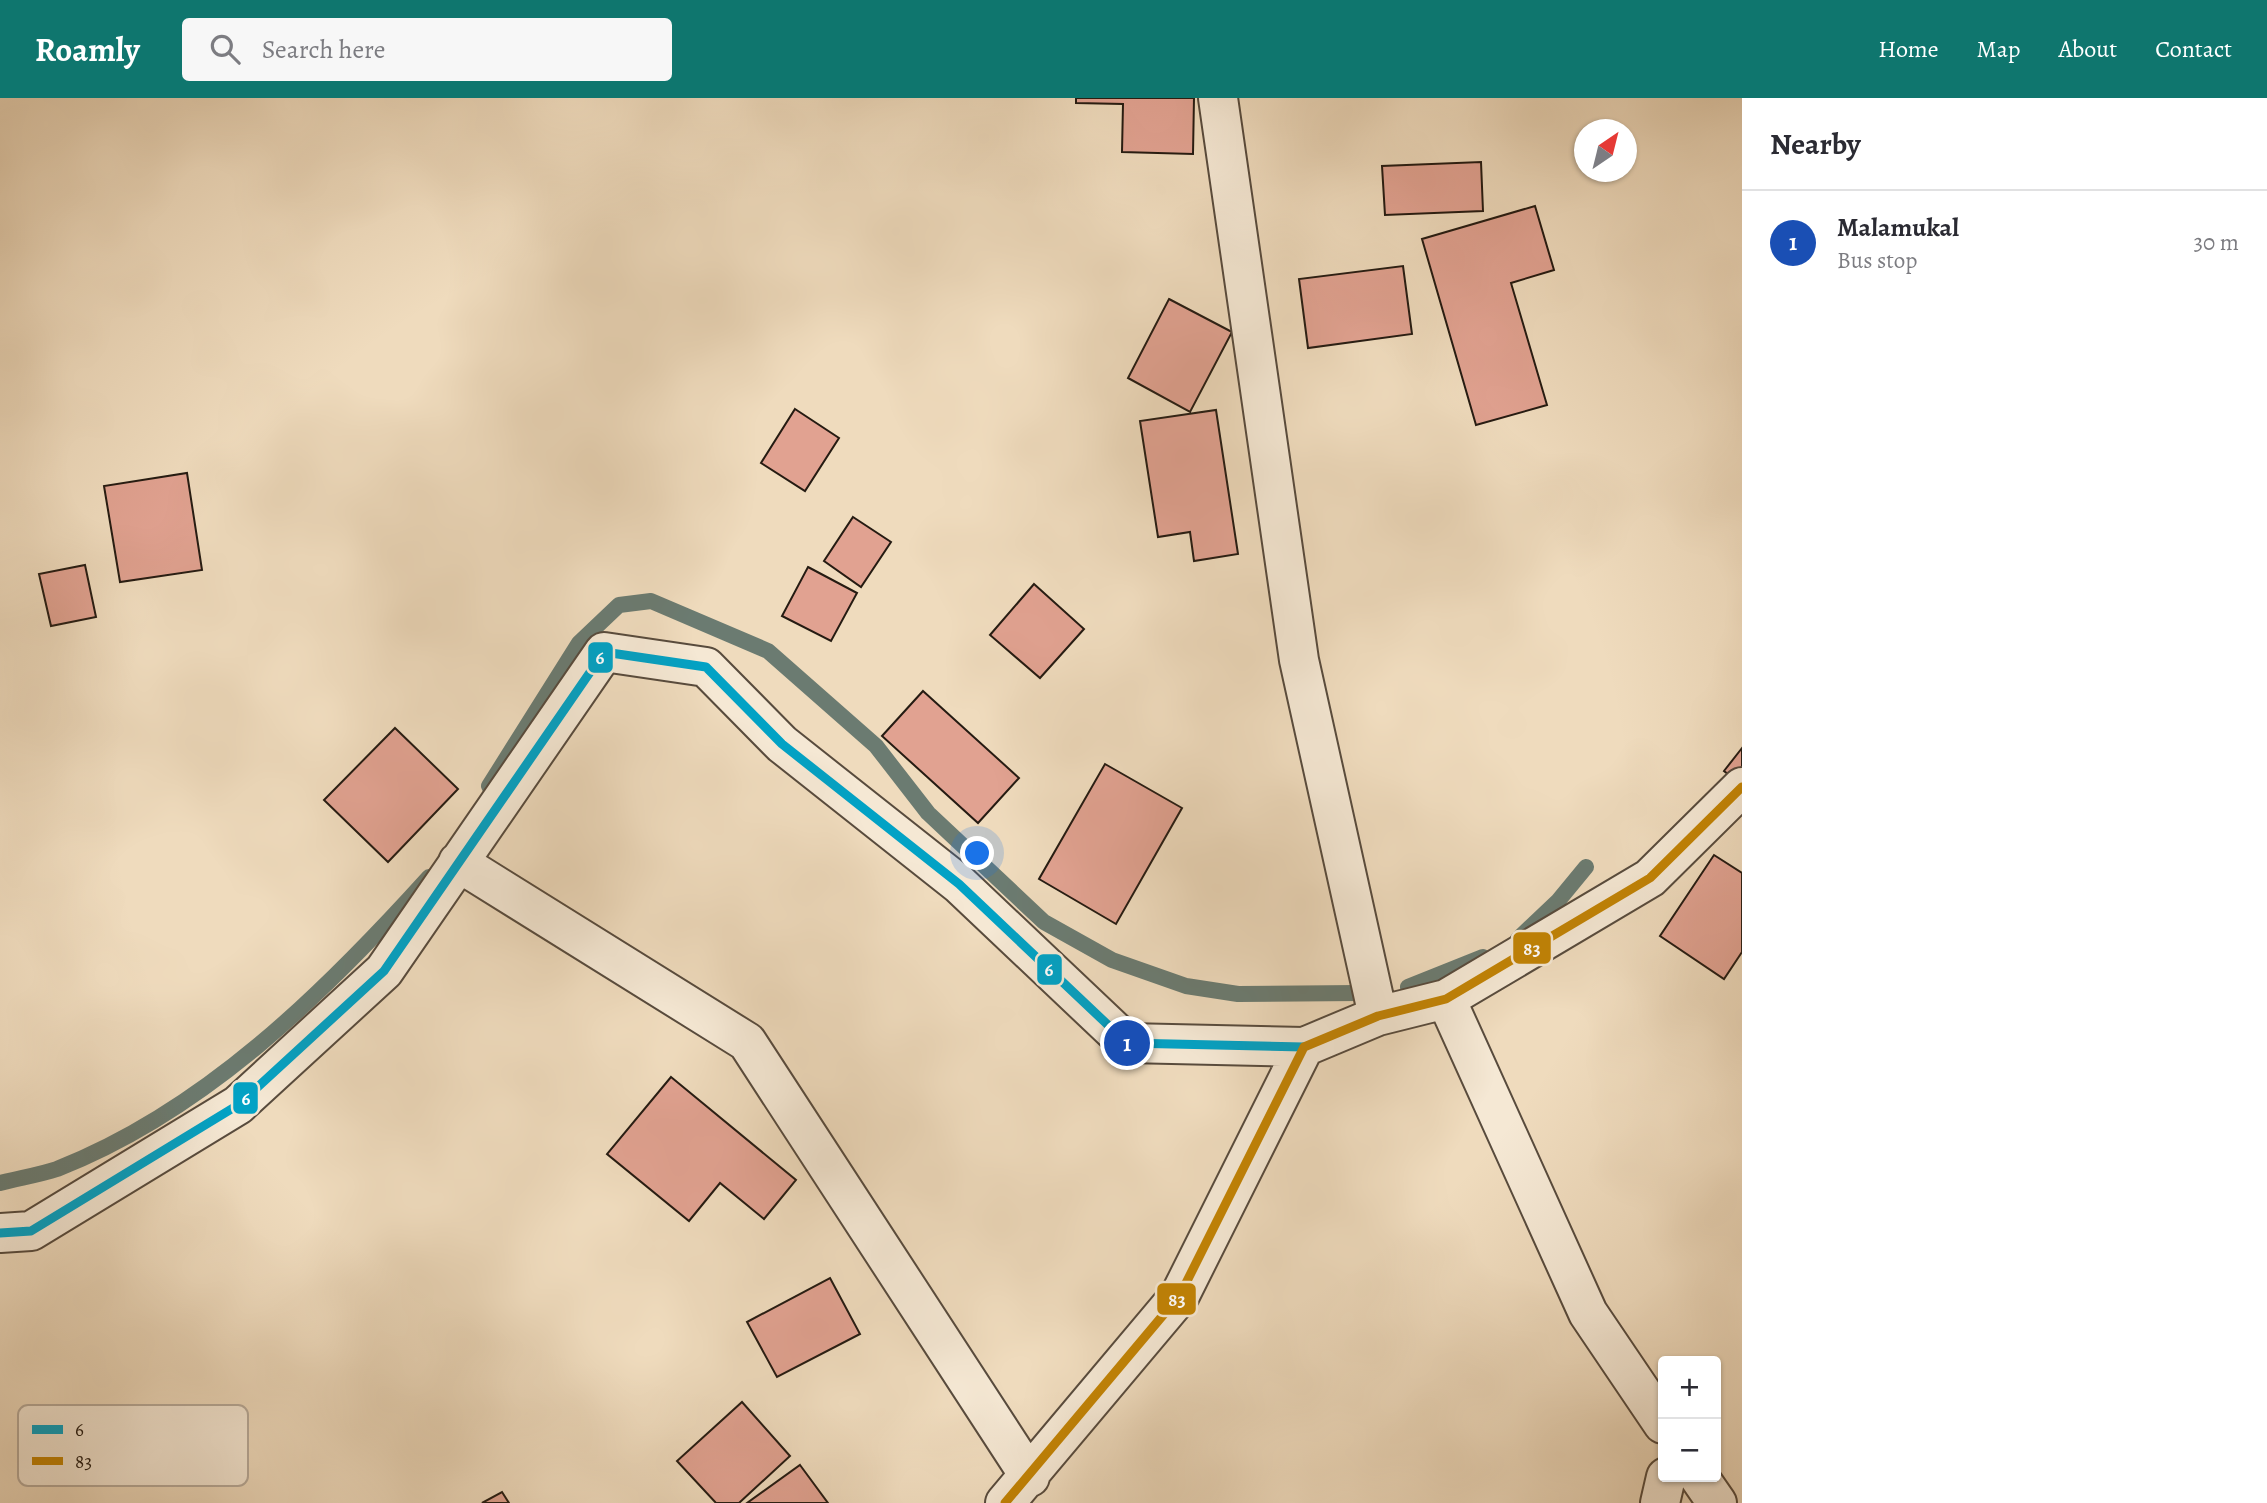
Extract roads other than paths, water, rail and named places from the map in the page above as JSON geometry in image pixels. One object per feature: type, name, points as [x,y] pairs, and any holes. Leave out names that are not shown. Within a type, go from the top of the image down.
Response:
[{"type":"street","points":[[1218,98],[1299,660],[1378,1016]]},
{"type":"street","points":[[0,1233],[32,1231],[238,1105],[384,971],[604,652],[706,667],[782,744],[959,884],[1127,1043],[1304,1047],[1378,1016],[1446,999],[1650,878],[1742,787]]},
{"type":"street","points":[[458,862],[747,1042],[1018,1490],[1180,1295],[1304,1047]]},
{"type":"street","points":[[1446,999],[1588,1313],[1660,1419]]},
{"type":"street","points":[[1660,1503],[1665,1482]]},
{"type":"street","points":[[1702,1482],[1717,1503]]},
{"type":"waterway","points":[[489,786],[579,643],[619,605],[651,601],[768,651],[876,746],[928,813],[1044,922],[1112,960],[1186,986],[1238,994],[1358,993]]},
{"type":"waterway","points":[[1518,939],[1558,901],[1586,867]]},
{"type":"waterway","points":[[0,1183],[57,1169],[111,1145],[212,1082],[304,1005],[429,877]]},
{"type":"waterway","points":[[1408,987],[1483,957]]},
{"type":"place","name":"Malamukal","points":[[1127,1043]]}]
